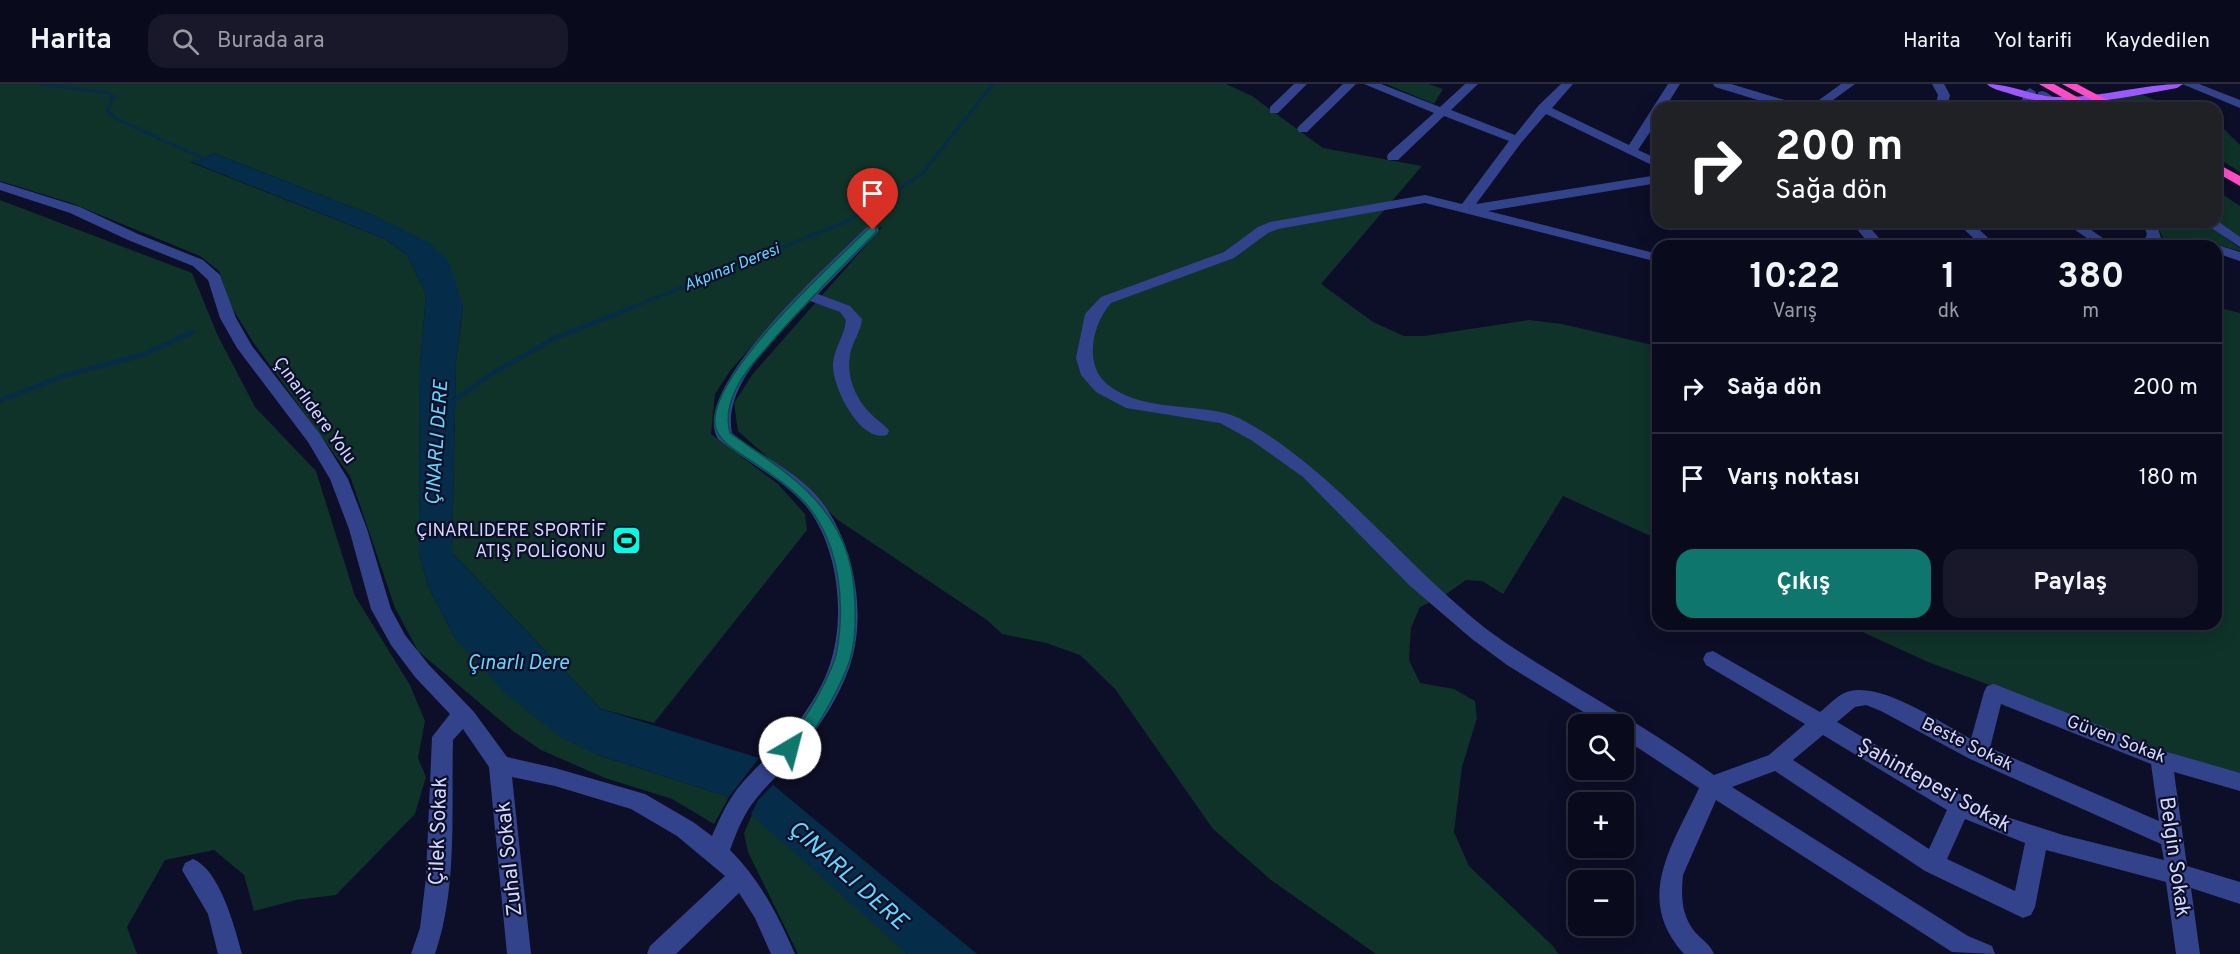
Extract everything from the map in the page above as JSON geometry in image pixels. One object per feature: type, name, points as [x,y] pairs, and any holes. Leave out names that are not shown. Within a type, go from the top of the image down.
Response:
[{"type":"highway","points":[[2068,84],[2104,102]]},
{"type":"highway","points":[[2038,96],[2065,102]]},
{"type":"highway","points":[[2222,171],[2240,182]]},
{"type":"highway","points":[[2222,184],[2240,195]]},
{"type":"main road","points":[[1993,84],[2038,96],[2130,93],[2177,84]]},
{"type":"main road","points":[[2006,84],[2038,96],[2144,84]]},
{"type":"street","points":[[1274,110],[1301,84]]},
{"type":"street","points":[[1303,129],[1350,84]]},
{"type":"street","points":[[1370,84],[1517,140]]},
{"type":"street","points":[[1393,157],[1472,84]]},
{"type":"street","points":[[1465,210],[1517,140],[1543,108],[1567,84]]},
{"type":"street","points":[[1662,102],[1674,84]]},
{"type":"street","points":[[1719,84],[1778,102]]},
{"type":"street","points":[[1823,102],[1849,84]]},
{"type":"street","points":[[1938,84],[1944,95],[1942,102]]},
{"type":"street","points":[[2188,84],[2240,104]]},
{"type":"street","points":[[1543,108],[1652,161]]},
{"type":"street","points":[[1631,151],[1652,118]]},
{"type":"street","points":[[1465,210],[1652,182]]},
{"type":"street","name":"Çınarlıdere Yolu","points":[[0,186],[75,210],[133,237],[198,263],[215,278],[228,318],[245,348],[314,438],[339,478],[358,529],[386,620],[422,671],[463,714],[500,765]]},
{"type":"street","points":[[1602,714],[1514,659],[1479,634],[1416,580],[1309,473],[1257,436],[1224,418],[1132,404],[1102,388],[1087,371],[1084,358],[1093,314],[1106,300],[1230,255],[1263,230],[1275,225],[1425,199],[1652,257]]},
{"type":"street","points":[[1864,228],[1874,240]]},
{"type":"street","points":[[1970,228],[1983,240]]},
{"type":"street","points":[[2080,228],[2098,240]]},
{"type":"street","points":[[2218,228],[2240,243]]},
{"type":"street","points":[[717,854],[740,802],[802,734],[827,692],[843,657],[847,627],[846,588],[841,556],[828,525],[812,501],[796,486],[733,444],[724,435],[721,423],[722,409],[739,372],[808,295],[873,230]]},
{"type":"street","points":[[2222,250],[2240,257]]},
{"type":"street","points":[[808,295],[844,309],[854,319],[854,325],[842,353],[840,369],[843,385],[864,419],[881,431]]},
{"type":"street","name":"Şahintepesi Sokak","points":[[1713,659],[1960,806],[1997,824],[2037,839],[2177,874],[2240,893]]},
{"type":"street","name":"Güven Sokak","points":[[1978,753],[1994,692],[2161,759],[2240,782]]},
{"type":"street","name":"Beste Sokak","points":[[1711,785],[1777,761],[1850,699],[1866,697],[1888,705],[1978,753],[2170,837]]},
{"type":"street","name":"Çilek Sokak","points":[[423,954],[432,928],[438,877],[443,737],[463,714]]},
{"type":"street","points":[[1634,734],[1960,944],[1983,954]]},
{"type":"street","name":"Belgin Sokak","points":[[2161,759],[2188,954]]},
{"type":"street","points":[[1777,761],[1933,864],[2023,907],[2037,839]]},
{"type":"street","points":[[500,765],[555,777],[637,801],[685,829],[741,876],[763,910],[783,954]]},
{"type":"street","name":"Zuhal Sokak","points":[[500,765],[524,952]]},
{"type":"street","points":[[1702,954],[1689,945],[1680,933],[1674,920],[1670,887],[1671,875],[1711,785]]},
{"type":"street","points":[[1933,864],[1960,806]]},
{"type":"street","points":[[193,870],[219,910],[230,954]]},
{"type":"street","points":[[659,954],[741,876]]},
{"type":"green space","points":[[0,84],[1226,84],[1252,96],[1323,148],[1422,166],[1321,284],[1373,322],[1404,336],[1424,336],[1529,320],[1562,324],[1652,345],[1652,537],[1563,496],[1503,594],[1482,581],[1466,580],[1445,595],[1420,607],[1411,628],[1409,660],[1420,683],[1454,689],[1475,701],[1477,718],[1462,767],[1454,832],[1469,866],[1553,946],[1558,954],[1376,954],[1271,880],[1213,829],[1115,689],[1080,655],[1046,643],[1002,634],[987,620],[838,520],[738,431],[734,403],[752,375],[882,227],[865,232],[765,331],[730,371],[715,394],[711,434],[778,484],[805,514],[807,530],[654,723],[601,709],[452,553],[456,362],[463,306],[375,216],[213,153],[204,159],[190,162],[385,239],[407,255],[426,294],[420,366],[419,552],[428,586],[455,638],[598,755],[729,797],[714,824],[672,799],[605,778],[541,750],[513,731],[418,651],[395,608],[350,476],[253,342],[231,306],[219,271],[200,256],[71,203],[0,181]]},
{"type":"green space","points":[[1386,84],[1429,84],[1443,89],[1434,104]]},
{"type":"green space","points":[[2143,95],[2160,102],[2117,102],[2110,98]]},
{"type":"green space","points":[[2222,128],[2240,145],[2240,172],[2222,161]]},
{"type":"green space","points":[[2222,194],[2240,206],[2240,239],[2222,226]]},
{"type":"green space","points":[[0,200],[192,273],[218,336],[255,407],[316,471],[355,596],[410,685],[425,721],[418,758],[426,777],[415,814],[336,895],[296,900],[254,911],[244,875],[214,850],[165,860],[127,927],[137,954],[0,954]]},
{"type":"green space","points":[[2158,228],[2212,228],[2240,248],[2240,251],[2222,246],[2222,240],[2166,240]]},
{"type":"green space","points":[[2222,308],[2240,313],[2240,779],[1928,662],[1858,630],[2222,630]]},
{"type":"green space","points":[[759,799],[934,954],[798,954],[748,852],[744,833]]},
{"type":"water","name":"Çınarlı Dere","points":[[213,153],[375,216],[430,243],[448,260],[463,305],[456,362],[452,553],[601,709],[759,758],[729,797],[598,755],[560,737],[506,694],[455,638],[428,586],[419,552],[420,366],[426,294],[407,255],[385,239],[189,161],[204,159]]},
{"type":"water","name":"ÇINARLI DERE","points":[[773,785],[977,954],[907,954],[751,814],[759,799]]},
{"type":"waterway","points":[[41,84],[108,93],[114,97],[107,111],[117,119],[204,159]]},
{"type":"waterway","name":"Akpınar Deresi","points":[[628,309],[848,221],[921,175],[993,84]]},
{"type":"waterway","name":"Akpınar Deresi","points":[[452,402],[490,375],[553,339],[631,308]]},
{"type":"waterway","points":[[0,401],[63,376],[142,355],[193,332]]},
{"type":"place","name":"ÇINARLIDERE SPORTİF ATIŞ POLİGONU","points":[[627,541]]},
{"type":"route","points":[[790,748],[802,734],[827,692],[843,657],[847,627],[846,588],[841,556],[828,525],[812,501],[775,470],[733,444],[724,435],[721,423],[722,409],[739,372],[808,295],[873,230]]}]
